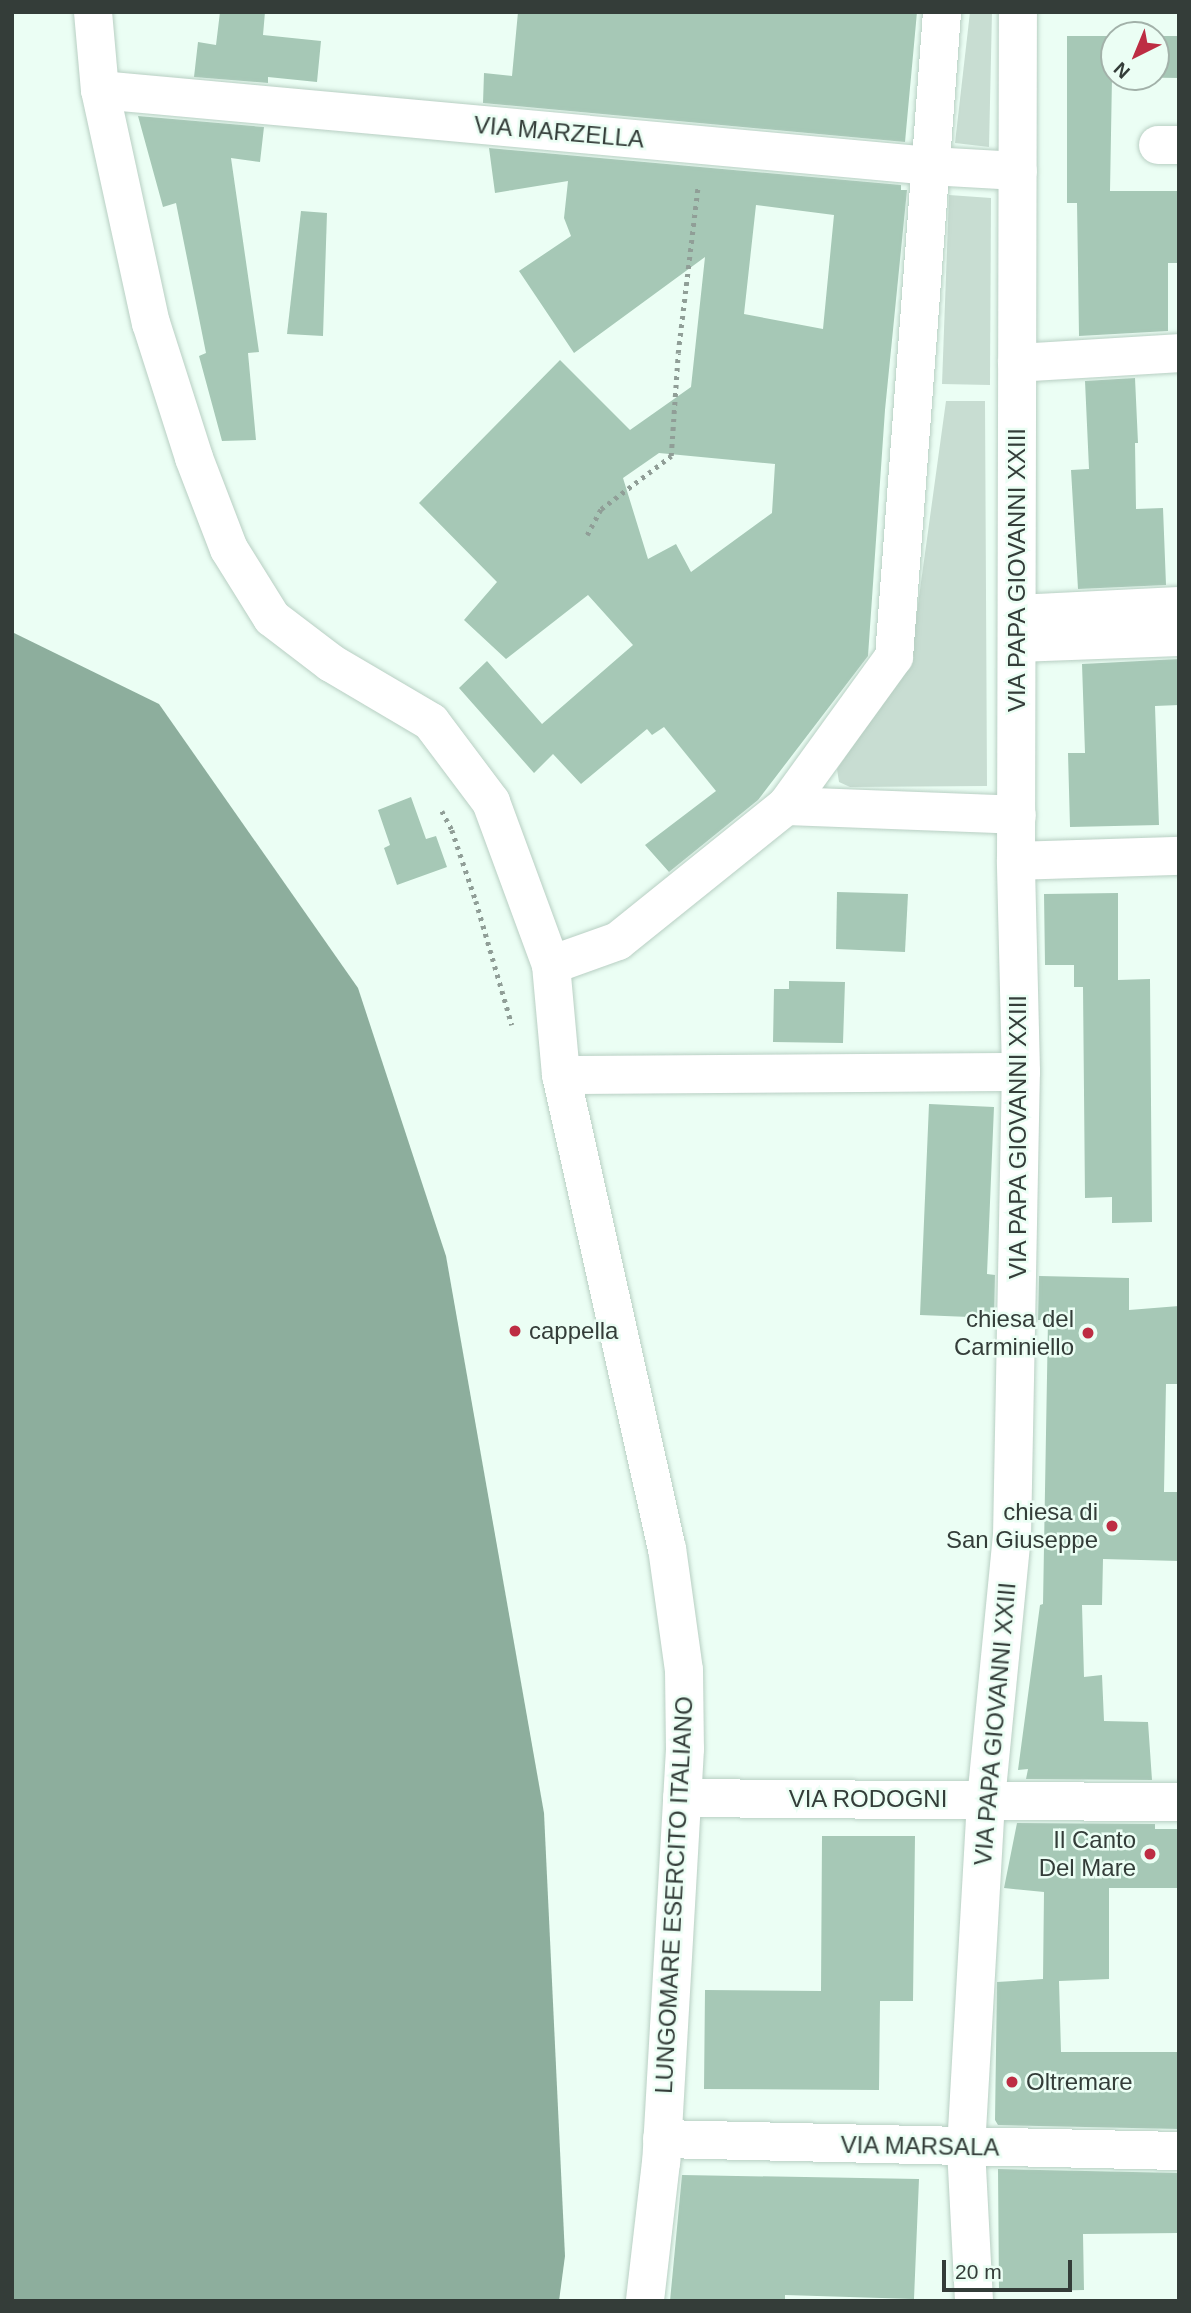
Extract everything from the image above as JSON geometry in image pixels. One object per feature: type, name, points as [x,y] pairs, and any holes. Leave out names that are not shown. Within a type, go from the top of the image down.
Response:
[{"type":"street","name":"LUNGOMARE ESERCITO ITALIANO","points":[[93,12],[100,90],[151,323],[194,458],[229,549],[272,618],[331,663],[431,722],[491,802],[551,965],[561,1075],[667,1548],[684,1670],[682,1798],[662,2139],[645,2301]]},
{"type":"street","points":[[551,965],[618,941],[786,806],[894,657],[942,12]]},
{"type":"street","name":"VIA PAPA GIOVANNI XXIII","points":[[974,2301],[965,2148],[986,1800],[1012,1536],[1020,1072],[1016,861],[1018,12]]},
{"type":"street","name":"VIA MARZELLA","points":[[100,90],[702,146],[1018,171]]},
{"type":"street","points":[[1017,363],[1179,354]]},
{"type":"street","points":[[1017,629],[1179,606]]},
{"type":"street","points":[[1017,629],[1179,637]]},
{"type":"street","points":[[786,806],[1017,815]]},
{"type":"street","points":[[1016,861],[1179,856]]},
{"type":"street","points":[[561,1075],[1020,1072]]},
{"type":"street","name":"VIA RODOGNI","points":[[682,1798],[1179,1802]]},
{"type":"street","name":"VIA MARSALA","points":[[662,2139],[1179,2151]]},
{"type":"path","points":[[587,535],[601,509],[671,456],[678,353],[702,146]]},
{"type":"path","points":[[440,808],[452,830],[477,901],[514,1035]]},
{"type":"shaded area","points":[[970,12],[992,12],[989,147],[955,143]]},
{"type":"shaded area","points":[[949,195],[991,198],[990,385],[942,384]]},
{"type":"shaded area","points":[[946,401],[985,401],[987,786],[850,787],[839,782],[837,769],[910,662]]},
{"type":"shaded area","points":[[12,632],[159,704],[358,988],[446,1256],[544,1813],[565,2256],[559,2301],[12,2301]]},
{"type":"building","points":[[220,12],[265,12],[263,35],[321,41],[317,82],[268,77],[268,83],[194,77],[198,42],[216,45]]},
{"type":"building","points":[[518,12],[917,12],[905,142],[483,103],[484,73],[512,76]]},
{"type":"building","points":[[1067,36],[1100,36],[1100,91],[1112,91],[1110,191],[1179,191],[1179,263],[1168,263],[1168,331],[1079,336],[1077,203],[1067,203]]},
{"type":"building","points":[[1170,36],[1179,36],[1179,78],[1170,78]]},
{"type":"building","points":[[138,116],[264,127],[260,162],[231,158],[259,352],[248,353],[256,440],[222,441],[199,356],[206,353],[176,203],[163,207]]},
{"type":"building","points":[[489,148],[901,185],[901,190],[907,190],[885,410],[868,656],[758,800],[669,872],[645,845],[716,791],[664,727],[652,735],[647,729],[581,784],[553,754],[534,773],[459,688],[487,661],[542,724],[633,645],[588,595],[506,659],[464,620],[497,582],[419,503],[560,360],[630,430],[691,387],[705,257],[574,353],[519,271],[571,236],[564,218],[568,181],[495,193]],"holes":[[[756,205],[834,215],[823,329],[744,314]],[[659,453],[775,464],[772,513],[691,572],[676,544],[648,559],[623,478]]]},
{"type":"building","points":[[301,211],[327,213],[323,336],[287,334]]},
{"type":"building","points":[[1135,378],[1138,443],[1135,443],[1136,509],[1163,508],[1166,585],[1078,589],[1071,470],[1089,469],[1085,381]]},
{"type":"building","points":[[1179,659],[1179,705],[1155,706],[1159,825],[1070,827],[1068,753],[1085,753],[1082,664]]},
{"type":"building","points":[[411,797],[426,839],[436,836],[447,867],[397,885],[384,848],[390,845],[378,810]]},
{"type":"building","points":[[837,892],[908,894],[905,952],[836,949]]},
{"type":"building","points":[[1118,893],[1118,980],[1150,979],[1152,1222],[1112,1223],[1112,1197],[1085,1198],[1083,987],[1074,987],[1074,965],[1045,965],[1044,894]]},
{"type":"building","points":[[789,981],[845,982],[843,1043],[773,1042],[774,989],[789,989]]},
{"type":"building","points":[[929,1104],[994,1107],[987,1274],[995,1275],[994,1318],[920,1315]]},
{"type":"building","points":[[1039,1276],[1129,1278],[1129,1310],[1179,1306],[1179,1384],[1166,1384],[1164,1492],[1179,1492],[1179,1561],[1103,1559],[1102,1605],[1082,1605],[1084,1677],[1102,1675],[1104,1721],[1148,1722],[1152,1780],[1026,1779],[1028,1769],[1018,1770],[1040,1605],[1043,1604],[1048,1320],[1038,1320]]},
{"type":"building","points":[[1017,1823],[1155,1824],[1155,1829],[1179,1829],[1179,1888],[1109,1888],[1109,1979],[1059,1981],[1061,2052],[1179,2052],[1179,2129],[998,2125],[995,2120],[997,1982],[1043,1979],[1044,1892],[1004,1888]]},
{"type":"building","points":[[822,1836],[915,1836],[913,2001],[880,2001],[879,2090],[704,2089],[705,1990],[821,1991]]},
{"type":"building","points":[[998,2169],[1179,2173],[1179,2233],[1083,2234],[1084,2290],[999,2292]]},
{"type":"building","points":[[682,2175],[919,2179],[914,2299],[785,2295],[785,2301],[670,2301]]},
{"type":"place","name":"cappella","points":[[515,1331]]},
{"type":"place","name":"chiesa del Carminiello","points":[[1088,1333]]},
{"type":"place","name":"chiesa di San Giuseppe","points":[[1112,1526]]},
{"type":"place","name":"Il Canto Del Mare","points":[[1150,1854]]},
{"type":"place","name":"Oltremare","points":[[1012,2082]]}]
